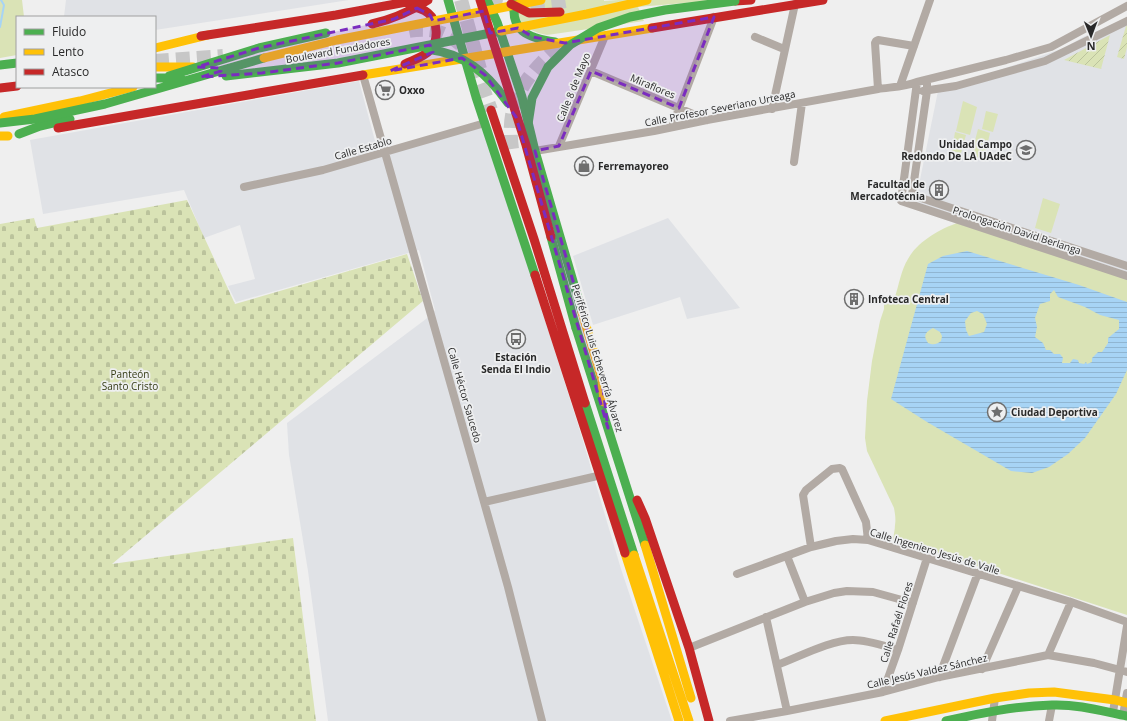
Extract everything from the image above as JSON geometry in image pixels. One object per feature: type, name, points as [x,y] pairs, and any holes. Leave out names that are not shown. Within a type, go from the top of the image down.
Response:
[{"type":"main road","points":[[156,42],[208,35],[417,0]]},
{"type":"main road","points":[[361,26],[394,19],[407,14],[428,0]]},
{"type":"main road","points":[[448,0],[476,97],[575,394],[604,475]]},
{"type":"main road","name":"Periférico Luis Echeverría Álvarez","points":[[480,0],[526,145],[576,328],[629,492],[698,721]]},
{"type":"main road","points":[[487,0],[518,84],[535,151],[602,380],[608,428]]},
{"type":"main road","points":[[506,0],[517,8],[529,13],[539,14],[570,11],[628,0]]},
{"type":"main road","points":[[515,0],[513,8],[514,17],[518,28],[533,37],[546,41],[566,43]]},
{"type":"main road","name":"Boulevard Fundadores","points":[[0,123],[80,110],[185,82],[304,47],[541,0]]},
{"type":"main road","name":"Boulevard Fundadores","points":[[156,79],[228,76],[338,63],[587,14],[647,0]]},
{"type":"main road","points":[[526,145],[530,103],[536,87],[554,58],[573,42],[599,28],[639,15],[751,0]]},
{"type":"main road","points":[[3,137],[465,58],[566,43],[714,17],[823,0]]},
{"type":"main road","points":[[388,6],[412,6],[424,11],[430,15],[436,34],[435,43],[429,52],[390,71]]},
{"type":"main road","points":[[156,79],[260,48],[332,31]]},
{"type":"main road","points":[[156,48],[208,35]]},
{"type":"main road","points":[[156,67],[220,68],[307,63],[396,50],[418,48],[432,49],[445,52],[471,63],[492,81],[516,117]]},
{"type":"main road","points":[[1,65],[16,63]]},
{"type":"main road","points":[[476,97],[482,81],[486,76],[493,73],[501,73],[510,77],[518,84]]},
{"type":"main road","points":[[3,88],[16,84]]},
{"type":"main road","points":[[0,118],[80,101],[128,88]]},
{"type":"main road","points":[[19,134],[52,123],[174,91]]},
{"type":"main road","points":[[491,110],[534,239],[604,475],[683,720]]},
{"type":"main road","points":[[512,149],[532,214],[534,239]]},
{"type":"main road","points":[[629,492],[636,498],[639,504],[689,648],[710,721]]},
{"type":"main road","points":[[885,721],[995,698],[1029,693],[1054,692],[1115,700],[1126,703]]},
{"type":"main road","points":[[705,702],[717,721]]},
{"type":"main road","points":[[946,721],[994,710],[1052,705],[1082,707],[1113,712],[1125,716]]},
{"type":"street","points":[[930,0],[914,46],[904,86],[916,91],[927,92],[956,86],[1055,58],[1127,21]]},
{"type":"street","points":[[772,109],[795,4]]},
{"type":"street","name":"Calle Profesor Severiano Urteaga","points":[[535,151],[928,81],[1051,47],[1127,6]]},
{"type":"street","points":[[672,127],[714,17]]},
{"type":"street","name":"Calle 8 de Mayo","points":[[559,146],[605,36]]},
{"type":"street","points":[[755,37],[784,49]]},
{"type":"street","points":[[878,89],[876,40],[914,46]]},
{"type":"street","points":[[1051,47],[1055,58]]},
{"type":"street","name":"Miraflores","points":[[591,71],[707,120]]},
{"type":"street","name":"Calle Héctor Saucedo","points":[[364,76],[384,152],[431,310],[508,587],[542,721]]},
{"type":"street","points":[[927,92],[928,81]]},
{"type":"street","points":[[916,91],[917,82]]},
{"type":"street","name":"Prolongación David Berlanga","points":[[916,91],[901,201],[1127,276]]},
{"type":"street","name":"Prolongación David Berlanga","points":[[927,92],[912,195],[1127,266]]},
{"type":"street","points":[[794,162],[802,103]]},
{"type":"street","name":"Calle Establo","points":[[244,187],[324,170],[485,123]]},
{"type":"street","points":[[811,547],[803,495],[806,490],[832,468],[836,467],[842,469],[866,522],[868,540]]},
{"type":"street","points":[[484,502],[604,475]]},
{"type":"street","name":"Calle Ingeniero Jesús de Valle","points":[[737,574],[811,547],[844,540],[868,540],[1071,602],[1127,622]]},
{"type":"street","points":[[787,556],[805,602]]},
{"type":"street","name":"Calle Rafaél Flores","points":[[883,692],[928,558]]},
{"type":"street","points":[[939,677],[978,573]]},
{"type":"street","points":[[982,669],[1018,587]]},
{"type":"street","points":[[689,648],[805,602],[834,593],[860,591],[874,592],[913,603]]},
{"type":"street","points":[[1048,655],[1071,602]]},
{"type":"street","points":[[766,617],[787,712]]},
{"type":"street","points":[[1113,712],[1124,670],[1127,626]]},
{"type":"street","points":[[777,666],[827,645],[842,641],[862,641],[898,650]]},
{"type":"street","name":"Calle Jesús Valdez Sánchez","points":[[730,721],[787,712],[883,692],[939,677],[1048,655],[1124,670]]},
{"type":"street","points":[[1125,716],[1127,693]]},
{"type":"street","points":[[992,721],[995,698]]},
{"type":"street","points":[[1049,721],[1052,705]]},
{"type":"highlighted area","points":[[417,8],[430,15],[433,21],[484,11],[490,33],[518,28],[533,37],[565,43],[714,17],[679,108],[591,71],[559,146],[535,151],[602,380],[608,428],[516,117],[485,75],[462,58],[390,71],[433,52],[430,45],[338,63],[262,73],[201,77],[221,71],[221,68],[197,67],[259,48],[394,19]]},
{"type":"shaded area","points":[[66,0],[349,0],[156,30],[156,16],[64,16]]},
{"type":"shaded area","name":"Unidad Campo Redondo De LA UAdeC","points":[[1127,18],[1127,279],[914,209],[938,91],[1064,48],[1083,37]]},
{"type":"shaded area","points":[[359,81],[379,156],[484,127],[580,431],[621,569],[672,721],[328,721],[308,571],[289,455],[287,423],[426,319],[435,310],[419,250],[236,302],[228,286],[255,279],[240,225],[204,238],[184,190],[43,214],[30,140]]},
{"type":"shaded area","points":[[668,218],[740,308],[687,319],[680,297],[593,325],[573,256]]},
{"type":"green space","points":[[0,0],[22,0],[24,16],[16,16],[16,55],[0,58]]},
{"type":"green space","points":[[521,0],[719,0],[638,7],[644,21],[547,35],[533,31],[521,22],[518,13]]},
{"type":"green space","points":[[1126,26],[1127,47],[1124,59],[1117,57]]},
{"type":"green space","points":[[1110,35],[1101,69],[1064,60]]},
{"type":"green space","points":[[963,101],[977,107],[970,135],[956,131]]},
{"type":"green space","points":[[986,111],[998,114],[993,132],[982,129]]},
{"type":"green space","points":[[978,129],[990,133],[984,159],[971,156]]},
{"type":"green space","points":[[955,132],[966,135],[961,153],[952,151]]},
{"type":"green space","points":[[1043,198],[1060,204],[1051,233],[1035,228]]},
{"type":"green space","name":"Panteón Santo Cristo","points":[[187,200],[235,304],[407,254],[423,301],[112,564],[293,538],[316,721],[0,721],[0,224],[34,218],[37,228]]},
{"type":"green space","name":"Ciudad Deportiva","points":[[957,223],[1127,279],[1127,615],[931,551],[893,542],[895,521],[894,508],[867,451],[865,438],[867,401],[872,361],[884,309],[884,300],[895,297],[906,263],[917,247],[936,233]]},
{"type":"water","points":[[967,251],[1079,285],[1127,302],[1127,370],[1116,394],[1085,438],[1068,454],[1049,467],[1032,473],[1011,471],[927,422],[891,399],[928,264],[943,256]],"holes":[[[1054,290],[1058,297],[1085,307],[1100,315],[1119,320],[1119,329],[1108,338],[1108,343],[1102,352],[1098,352],[1092,358],[1092,362],[1087,364],[1086,362],[1084,364],[1073,359],[1070,363],[1062,363],[1063,358],[1060,354],[1054,354],[1050,350],[1046,350],[1043,343],[1035,337],[1037,327],[1035,318],[1040,304],[1050,301],[1050,294]],[[977,311],[983,314],[987,324],[984,332],[969,336],[966,330],[965,321],[971,313]],[[933,328],[940,332],[942,336],[941,341],[934,344],[928,343],[925,336]]]},
{"type":"waterway","points":[[0,27],[4,5],[1,0]]},
{"type":"tunnel","points":[[461,0],[480,69]]},
{"type":"tunnel","points":[[489,0],[497,3],[519,5],[553,3],[572,0]]},
{"type":"tunnel","points":[[409,31],[431,30],[444,34],[461,45]]},
{"type":"tunnel","points":[[512,149],[512,116],[521,89],[539,66],[563,43]]},
{"type":"tunnel","points":[[156,61],[223,56]]},
{"type":"tunnel","points":[[474,64],[491,110]]},
{"type":"traffic: fast","points":[[448,0],[476,97],[535,275]]},
{"type":"traffic: fast","points":[[487,0],[497,22],[522,97],[535,151],[582,312]]},
{"type":"traffic: fast","points":[[515,0],[514,11],[518,26],[529,35],[555,42]]},
{"type":"traffic: fast","points":[[526,137],[532,98],[548,67],[570,45],[598,28],[630,17],[665,10],[735,1]]},
{"type":"traffic: fast","points":[[226,76],[338,63],[501,31]]},
{"type":"traffic: fast","points":[[169,76],[259,48],[326,33]]},
{"type":"traffic: fast","points":[[427,49],[453,55],[474,66],[491,82],[508,103]]},
{"type":"traffic: fast","points":[[0,123],[35,119],[105,104],[264,58]]},
{"type":"traffic: fast","points":[[0,65],[16,63]]},
{"type":"traffic: fast","points":[[156,78],[181,78]]},
{"type":"traffic: fast","points":[[19,134],[40,126],[70,119]]},
{"type":"traffic: fast","points":[[551,237],[576,328]]},
{"type":"traffic: fast","points":[[576,328],[645,545]]},
{"type":"traffic: fast","points":[[585,403],[634,555]]},
{"type":"traffic: fast","points":[[946,721],[998,710],[1052,705],[1080,707],[1127,716]]},
{"type":"traffic: slow","points":[[264,58],[337,40],[541,0]]},
{"type":"traffic: slow","points":[[501,31],[587,14],[647,0]]},
{"type":"traffic: slow","points":[[363,75],[652,28]]},
{"type":"traffic: slow","points":[[156,48],[208,35]]},
{"type":"traffic: slow","points":[[156,67],[193,67]]},
{"type":"traffic: slow","points":[[4,117],[80,101],[129,88]]},
{"type":"traffic: slow","points":[[0,136],[8,136]]},
{"type":"traffic: slow","points":[[582,312],[602,380],[604,402]]},
{"type":"traffic: slow","points":[[645,545],[691,698]]},
{"type":"traffic: slow","points":[[625,553],[679,721]]},
{"type":"traffic: slow","points":[[634,555],[689,721]]},
{"type":"traffic: slow","points":[[885,721],[995,698],[1029,693],[1054,692],[1127,703]]},
{"type":"traffic: jam","points":[[201,36],[336,15],[417,0]]},
{"type":"traffic: jam","points":[[372,24],[401,15],[428,0]]},
{"type":"traffic: jam","points":[[480,0],[526,145],[551,237]]},
{"type":"traffic: jam","points":[[735,1],[751,0]]},
{"type":"traffic: jam","points":[[652,28],[823,0]]},
{"type":"traffic: jam","points":[[511,4],[529,13],[560,12]]},
{"type":"traffic: jam","points":[[405,64],[428,52],[433,46],[436,36],[434,21],[428,13],[424,10],[410,6]]},
{"type":"traffic: jam","points":[[58,128],[363,75]]},
{"type":"traffic: jam","points":[[0,88],[16,86]]},
{"type":"traffic: jam","points":[[491,110],[534,239],[585,403]]},
{"type":"traffic: jam","points":[[535,275],[625,553]]},
{"type":"traffic: jam","points":[[637,500],[645,518],[689,648],[709,721]]},
{"type":"place","name":"Oxxo","points":[[385,90]]},
{"type":"place","name":"Unidad Campo Redondo De LA UAdeC","points":[[1026,150]]},
{"type":"place","name":"Ferremayoreo","points":[[584,166]]},
{"type":"place","name":"Facultad de Mercadotécnia","points":[[939,190]]},
{"type":"place","name":"Infoteca Central","points":[[854,299]]},
{"type":"place","name":"Estación Senda El Indio","points":[[516,339]]},
{"type":"place","name":"Ciudad Deportiva","points":[[997,412]]}]
